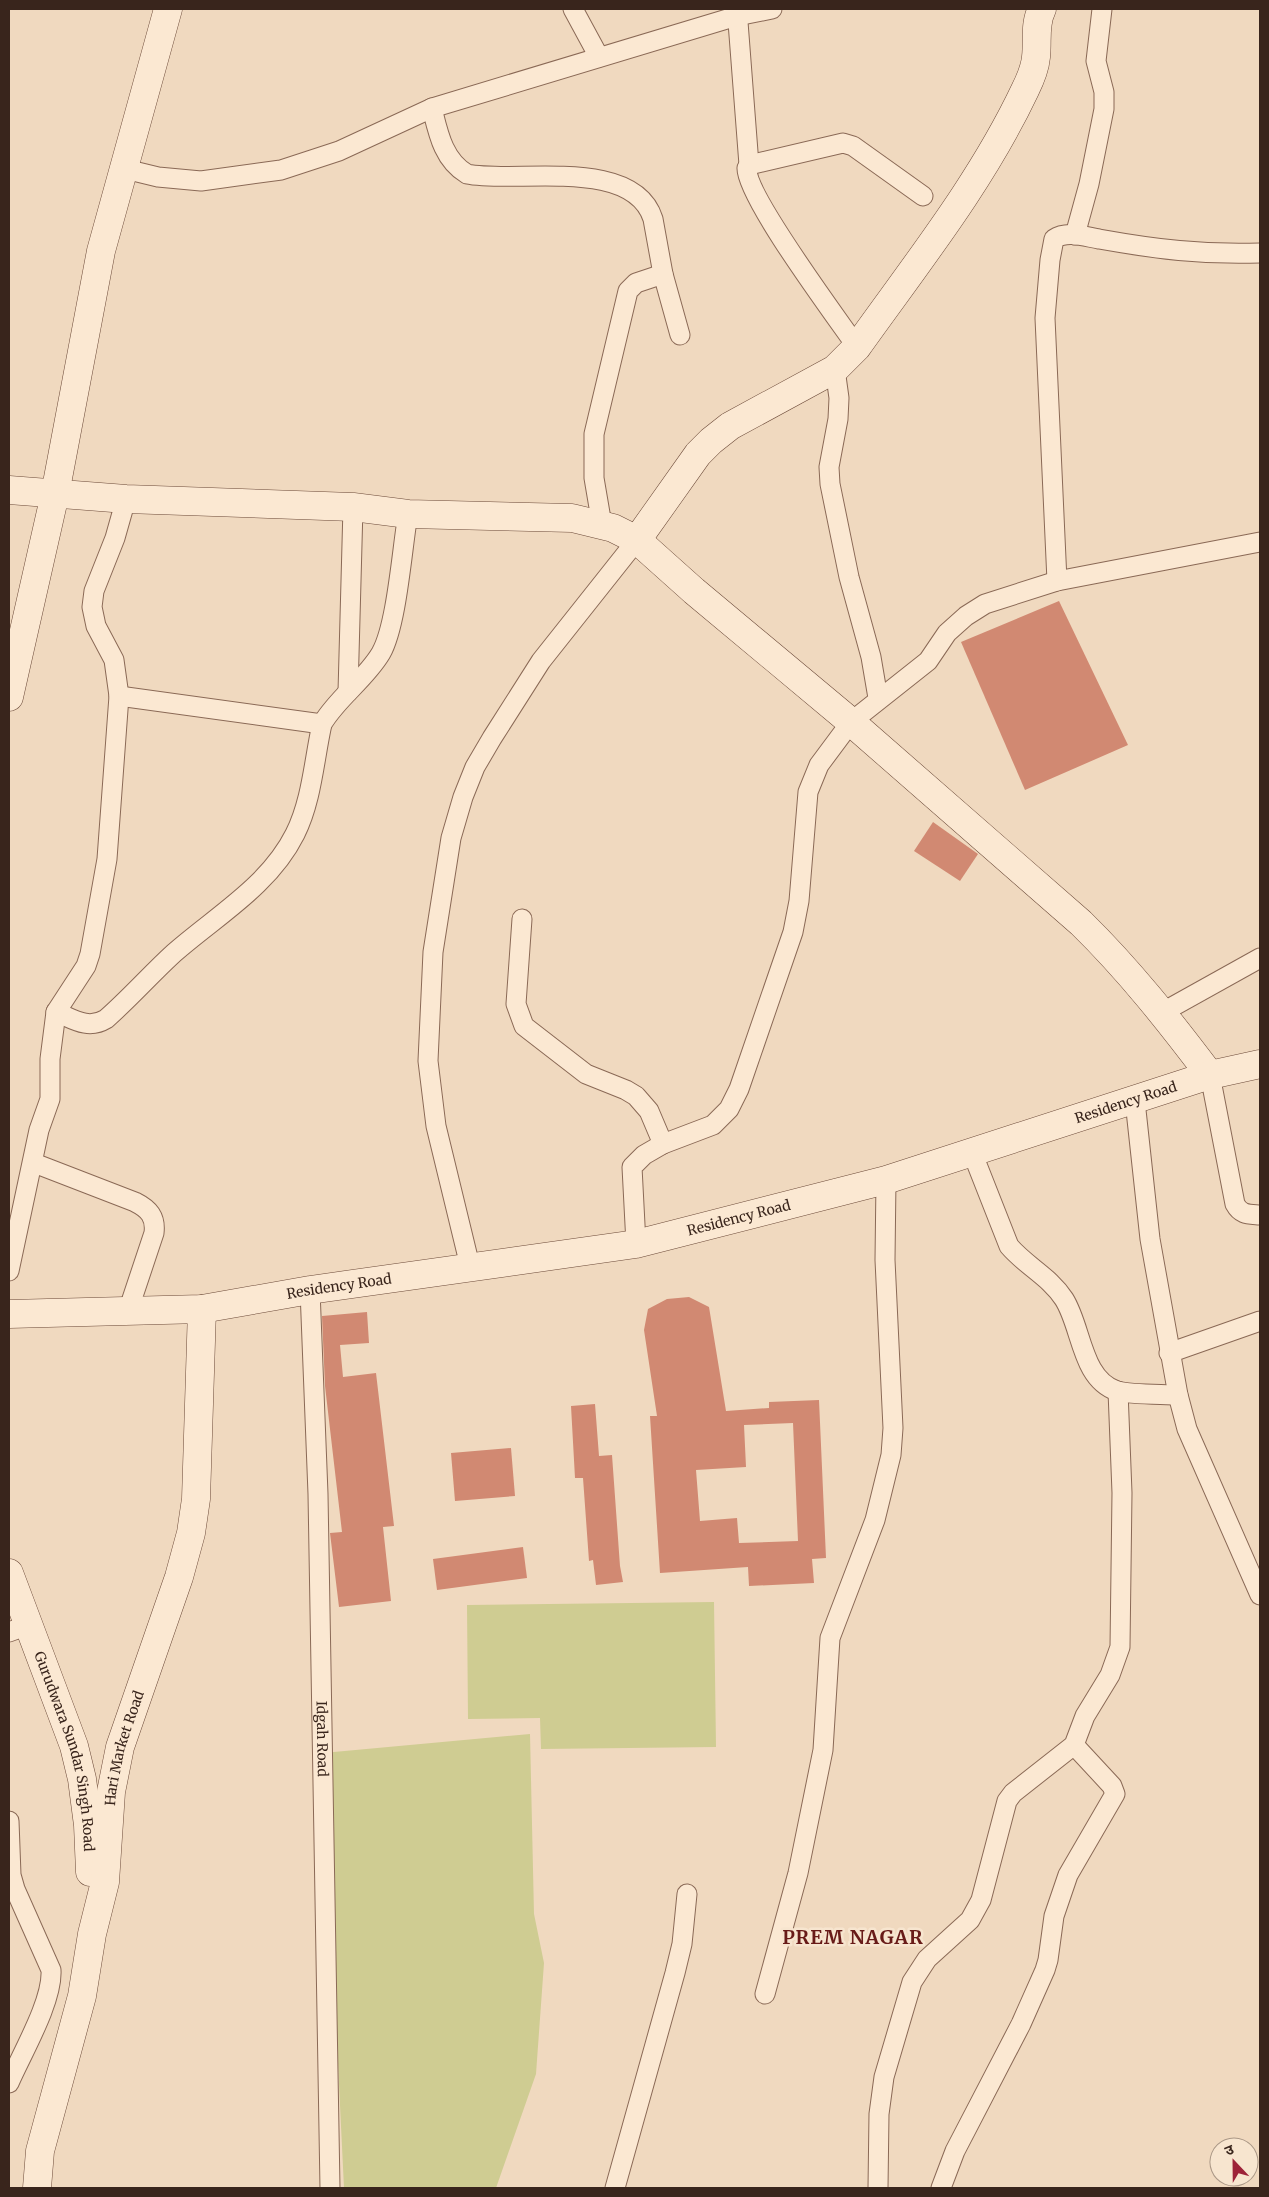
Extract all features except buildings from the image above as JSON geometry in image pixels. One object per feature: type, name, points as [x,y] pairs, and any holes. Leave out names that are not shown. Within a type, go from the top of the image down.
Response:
[{"type":"street","points":[[9,697],[17,624],[55,494],[101,251],[168,9]]},
{"type":"street","points":[[573,9],[599,57]]},
{"type":"street","points":[[125,169],[158,178],[201,181],[281,170],[339,151],[432,108],[737,13],[772,9]]},
{"type":"street","points":[[470,1266],[436,1126],[428,1061],[433,952],[451,838],[463,797],[475,767],[541,662],[637,540],[698,454],[730,426],[834,370],[857,347],[968,191],[1012,117],[1032,72],[1036,58],[1037,21],[1042,9]]},
{"type":"street","points":[[1075,235],[1089,184],[1104,109],[1104,92],[1096,61],[1102,9]]},
{"type":"street","points":[[737,13],[749,165],[747,172],[750,183],[765,213],[857,347]]},
{"type":"street","points":[[432,108],[444,149],[460,170],[467,174],[517,177],[579,176],[607,182],[642,199],[650,210],[653,219],[664,274],[680,335]]},
{"type":"street","points":[[749,165],[843,143],[853,146],[923,196]]},
{"type":"street","points":[[1057,580],[1045,318],[1053,241],[1059,236],[1075,235],[1171,251],[1260,253]]},
{"type":"street","points":[[602,525],[594,478],[594,434],[628,291],[636,283],[664,274]]},
{"type":"street","points":[[834,370],[839,398],[838,419],[830,467],[830,484],[849,577],[870,657],[878,698]]},
{"type":"street","points":[[9,490],[126,499],[353,507],[408,514],[572,518],[602,525],[637,540],[701,597],[851,722],[1081,923],[1163,1012],[1210,1075],[1235,1204],[1239,1211],[1244,1214],[1260,1215]]},
{"type":"street","points":[[9,1271],[34,1162],[39,1130],[50,1099],[50,1059],[56,1012],[86,966],[90,954],[107,859],[119,696],[114,660],[96,626],[92,607],[94,591],[115,538],[126,499]]},
{"type":"street","points":[[348,692],[353,507]]},
{"type":"street","points":[[56,1012],[92,1025],[106,1019],[175,952],[228,910],[258,882],[294,835],[306,809],[322,724],[328,714],[366,673],[382,651],[391,623],[408,514]]},
{"type":"street","points":[[636,1244],[632,1167],[644,1155],[663,1144],[713,1125],[729,1109],[739,1089],[793,932],[798,901],[808,792],[819,765],[851,722],[878,698],[928,660],[947,633],[966,616],[985,604],[1057,580],[1260,542]]},
{"type":"street","points":[[119,696],[322,724]]},
{"type":"street","points":[[522,920],[516,1004],[524,1026],[586,1074],[636,1096],[648,1111],[663,1144]]},
{"type":"street","points":[[1163,1012],[1260,958]]},
{"type":"street","name":"Residency Road","points":[[9,1314],[202,1310],[310,1290],[636,1244],[886,1180],[1135,1101],[1210,1075],[1260,1064]]},
{"type":"street","points":[[1135,1101],[1150,1238],[1178,1395],[1187,1430],[1260,1595]]},
{"type":"street","points":[[972,1152],[1009,1246],[1017,1256],[1055,1286],[1074,1317],[1093,1372],[1102,1382],[1118,1391],[1178,1395]]},
{"type":"street","points":[[34,1162],[135,1202],[146,1207],[152,1214],[155,1224],[154,1233],[128,1311]]},
{"type":"street","points":[[766,1994],[798,1873],[823,1750],[830,1638],[875,1520],[891,1455],[893,1428],[885,1260],[886,1180]]},
{"type":"street","name":"Idgah Road","points":[[310,1290],[318,1503],[330,2188]]},
{"type":"street","name":"Hari Market Road","points":[[37,2188],[40,2151],[82,1996],[92,1934],[104,1882],[111,1792],[120,1747],[179,1577],[191,1533],[196,1499],[202,1310]]},
{"type":"street","points":[[1169,1353],[1260,1321]]},
{"type":"street","points":[[878,2188],[879,2114],[884,2078],[912,1982],[927,1960],[970,1920],[981,1900],[1007,1801],[1013,1793],[1074,1745],[1085,1716],[1110,1675],[1120,1647],[1122,1493],[1118,1391]]},
{"type":"street","name":"Gurudwara Sundar Singh Road","points":[[9,1573],[18,1628],[74,1746],[82,1780],[88,1825],[92,1934]]},
{"type":"street","points":[[942,2188],[955,2151],[1021,2024],[1045,1970],[1054,1916],[1068,1875],[1115,1794],[1112,1786],[1074,1745]]},
{"type":"street","points":[[9,1821],[12,1875],[15,1889],[51,1970],[51,1978],[48,1997],[9,2083]]},
{"type":"street","points":[[615,2188],[675,1973],[682,1944],[687,1894]]},
{"type":"shaded area","points":[[714,1602],[716,1747],[541,1749],[540,1718],[468,1719],[467,1605]]},
{"type":"shaded area","points":[[530,1734],[534,1914],[544,1963],[536,2074],[496,2188],[344,2188],[323,1753]]},
{"type":"district","name":"PREM NAGAR","points":[[853,1937]]}]
